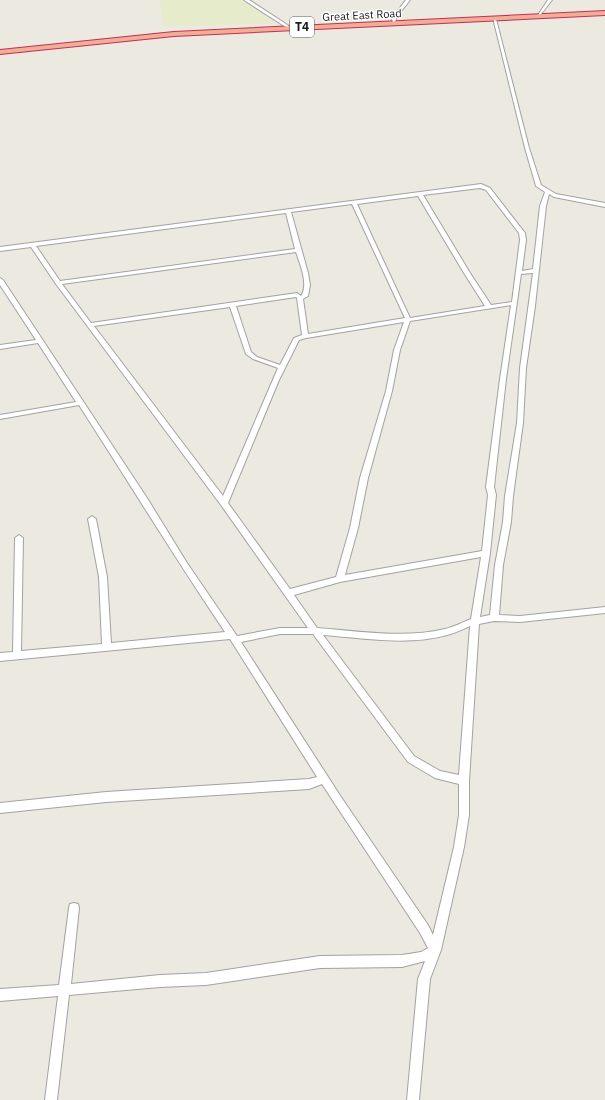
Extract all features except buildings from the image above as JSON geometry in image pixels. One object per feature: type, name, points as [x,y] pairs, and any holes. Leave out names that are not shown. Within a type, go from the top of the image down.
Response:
[{"type":"highway","name":"Great East Road","points":[[0,52],[163,34],[605,13]]},
{"type":"street","points":[[246,0],[290,28]]},
{"type":"street","points":[[394,23],[394,18],[408,0]]},
{"type":"street","points":[[537,17],[550,0]]},
{"type":"street","points":[[494,19],[539,186],[547,192],[565,198],[605,205]]},
{"type":"street","points":[[0,249],[481,186],[485,186],[523,236],[519,274],[497,423],[490,487],[492,495],[486,554],[475,621],[464,781],[464,815],[459,848],[435,950],[424,979],[413,1100]]},
{"type":"street","points":[[494,618],[499,565],[507,522],[509,496],[520,423],[522,368],[532,306],[543,206],[547,192]]},
{"type":"street","points":[[420,194],[489,307]]},
{"type":"street","points":[[340,579],[354,528],[364,478],[389,391],[397,350],[407,320],[404,310],[354,202]]},
{"type":"street","points":[[288,211],[305,275],[306,292],[305,296],[300,298]]},
{"type":"street","points":[[33,245],[58,283],[224,503],[315,631],[411,759],[438,774],[464,781]]},
{"type":"street","points":[[58,283],[298,250]]},
{"type":"street","points":[[519,274],[535,271]]},
{"type":"street","points":[[0,280],[144,500],[184,565],[234,638],[324,780],[424,928],[435,950]]},
{"type":"street","points":[[90,325],[297,295],[300,298]]},
{"type":"street","points":[[300,298],[305,336]]},
{"type":"street","points":[[224,503],[281,367],[296,339],[305,336],[514,303]]},
{"type":"street","points":[[232,304],[248,353],[255,358],[281,367]]},
{"type":"street","points":[[0,348],[40,341]]},
{"type":"street","points":[[0,417],[80,403]]},
{"type":"street","points":[[92,519],[103,577],[107,647]]},
{"type":"street","points":[[17,656],[19,538]]},
{"type":"street","points":[[289,593],[340,579],[486,554]]},
{"type":"street","points":[[0,657],[107,647],[247,637],[280,632],[315,631],[417,637],[447,632],[475,621],[494,618],[520,619],[571,612],[605,610]]},
{"type":"street","points":[[0,808],[106,797],[309,784],[324,780]]},
{"type":"street","points":[[51,1100],[74,908]]},
{"type":"street","points":[[0,995],[118,986],[160,980],[206,979],[320,962],[402,961],[422,957],[435,950]]},
{"type":"green space","points":[[160,0],[243,0],[277,23],[163,27]]}]
